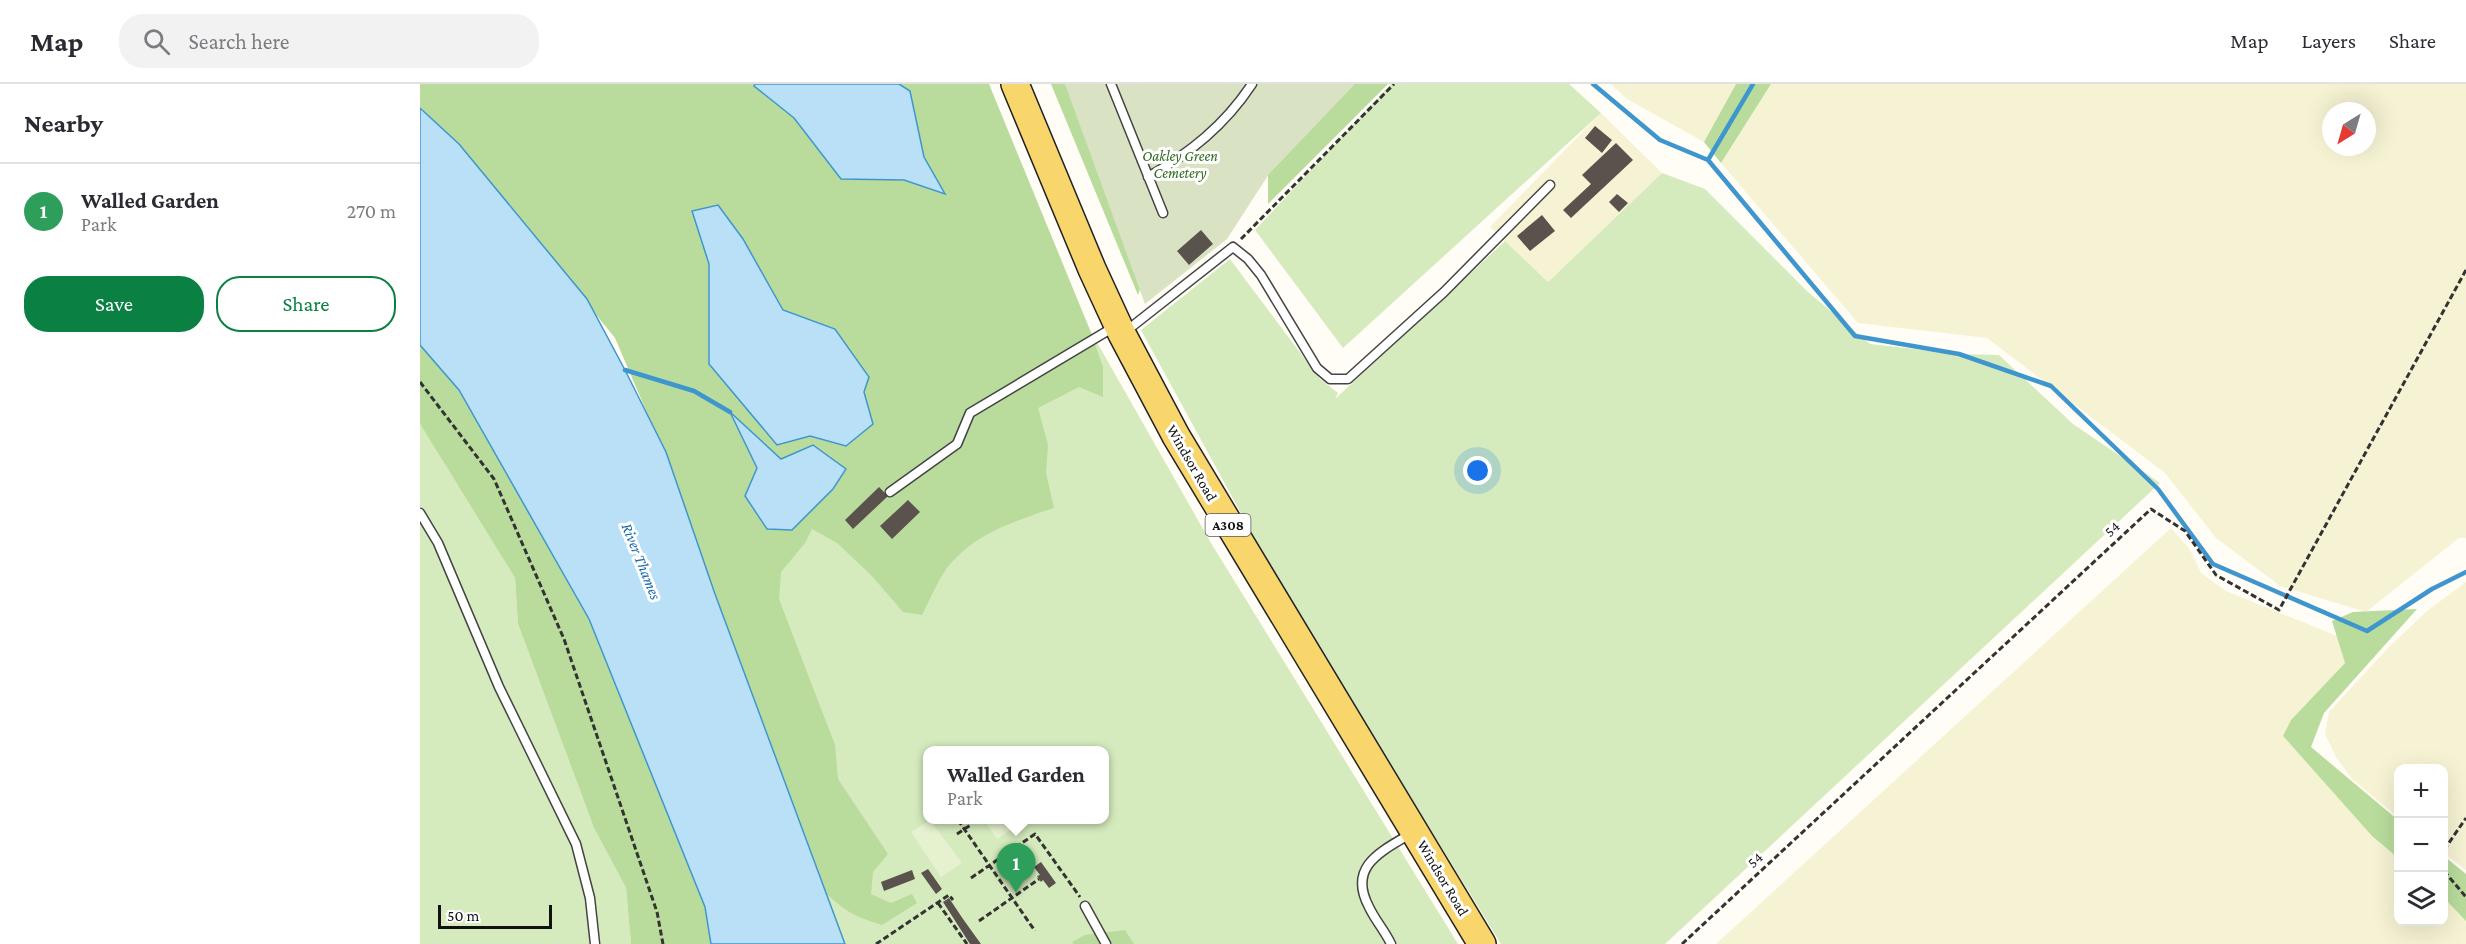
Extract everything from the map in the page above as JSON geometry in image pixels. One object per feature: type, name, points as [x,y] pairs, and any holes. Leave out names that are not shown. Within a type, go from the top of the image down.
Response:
[{"type":"main road","name":"Windsor Road","points":[[1015,84],[1076,233],[1120,329],[1210,495],[1482,944]]},
{"type":"lane","points":[[1111,84],[1163,213]]},
{"type":"lane","points":[[1148,177],[1190,151],[1211,133],[1238,105],[1252,84]]},
{"type":"lane","points":[[890,492],[957,444],[970,413],[1120,329],[1233,247],[1248,259],[1261,275],[1317,368],[1330,379],[1342,380],[1358,372],[1444,292],[1550,185]]},
{"type":"lane","points":[[420,513],[438,543],[499,687],[576,844],[590,898],[595,944]]},
{"type":"lane","points":[[1391,944],[1364,898],[1362,876],[1368,864],[1377,855],[1415,831]]},
{"type":"lane","points":[[1085,906],[1106,944]]},
{"type":"path","points":[[1233,247],[1394,84]]},
{"type":"path","name":"54","points":[[1682,944],[2151,509],[2185,531],[2216,576],[2279,610],[2466,270]]},
{"type":"path","points":[[420,382],[494,479],[564,639],[653,902],[663,944]]},
{"type":"path","points":[[2448,844],[2466,818]]},
{"type":"path","points":[[962,824],[1035,931]]},
{"type":"path","points":[[957,834],[972,824]]},
{"type":"path","points":[[972,878],[1035,834],[1085,906]]},
{"type":"path","points":[[2445,872],[2466,897]]},
{"type":"path","points":[[978,921],[1039,879]]},
{"type":"path","points":[[876,944],[949,895],[953,900]]},
{"type":"path","points":[[938,903],[967,944]]},
{"type":"shaded area","points":[[1611,84],[1736,84],[1704,142],[1627,99]]},
{"type":"shaded area","points":[[1771,84],[2466,84],[2466,538],[2459,538],[2366,612],[2280,586],[2216,538],[2165,473],[1987,338],[1858,323],[1721,163]]},
{"type":"shaded area","points":[[1601,113],[1662,173],[1548,282],[1490,227]]},
{"type":"shaded area","points":[[2171,528],[2189,548],[2201,573],[2226,591],[2337,636],[2345,663],[2291,720],[2372,836],[2394,855],[2394,926],[2448,926],[2448,902],[2466,921],[2466,944],[1716,944]]},
{"type":"shaded area","points":[[2466,582],[2466,870],[2448,856],[2448,764],[2394,764],[2394,814],[2352,779],[2336,757],[2325,734],[2329,712],[2388,648],[2427,611]]},
{"type":"green space","points":[[420,84],[989,84],[1090,330],[1103,367],[1103,397],[1079,387],[1038,408],[1048,445],[1046,473],[1054,508],[999,528],[962,552],[943,574],[922,615],[903,612],[872,576],[837,543],[812,529],[805,543],[781,572],[779,599],[835,745],[838,779],[888,854],[873,872],[871,894],[891,903],[912,894],[917,903],[882,925],[852,913],[827,894],[715,594],[674,476],[615,338],[461,148],[420,107]]},
{"type":"green space","points":[[1051,84],[1092,84],[1150,260],[1138,295]]},
{"type":"green space","name":"Oakley Green Cemetery","points":[[1065,84],[1355,84],[1269,174],[1227,239],[1145,304]]},
{"type":"green space","points":[[1351,84],[1388,84],[1268,204],[1268,174]]},
{"type":"green space","points":[[1391,84],[1569,84],[1601,113],[1343,348],[1255,230]]},
{"type":"green space","points":[[1736,84],[1771,84],[1721,163],[1704,142]]},
{"type":"green space","points":[[1662,173],[1705,189],[1808,292],[1870,344],[1959,354],[1999,355],[2073,424],[2160,483],[1665,944],[1501,944],[1278,581],[1141,330],[1230,259],[1319,378],[1338,393],[1335,399],[1505,241],[1548,282]]},
{"type":"green space","points":[[1090,330],[1211,543],[1458,944],[845,944],[820,877],[761,568],[828,517]]},
{"type":"green space","points":[[420,345],[459,390],[589,619],[705,907],[711,944],[631,944],[626,888],[594,828],[518,624],[515,578],[420,424]]},
{"type":"green space","points":[[420,424],[515,578],[518,624],[594,828],[626,888],[631,944],[420,944]]},
{"type":"green space","points":[[2417,609],[2324,713],[2311,747],[2394,817],[2394,855],[2372,836],[2283,736],[2291,720],[2345,663],[2332,621],[2353,612]]},
{"type":"green space","points":[[924,824],[933,824],[962,863],[941,877],[911,832]]},
{"type":"green space","points":[[987,824],[1018,825],[997,839]]},
{"type":"green space","points":[[2448,859],[2466,874],[2466,921],[2448,902]]},
{"type":"green space","points":[[1125,930],[1134,944],[1074,944],[1072,942],[1085,935]]},
{"type":"water","points":[[755,84],[899,84],[910,91],[924,157],[945,194],[904,180],[841,179],[794,118],[754,86]]},
{"type":"water","name":"River Thames","points":[[420,108],[459,144],[587,299],[625,370],[666,452],[715,594],[845,944],[711,944],[705,907],[589,619],[459,390],[420,345]]},
{"type":"water","points":[[718,205],[743,239],[783,310],[835,329],[869,377],[864,392],[873,424],[846,446],[810,436],[777,445],[709,364],[709,264],[692,211]]},
{"type":"water","points":[[730,412],[781,459],[813,445],[846,469],[833,489],[792,530],[767,529],[745,496],[757,468]]},
{"type":"building","points":[[1595,126],[1612,140],[1602,153],[1585,138]]},
{"type":"building","points":[[1616,143],[1633,160],[1571,218],[1563,210],[1591,184],[1582,175]]},
{"type":"building","points":[[1617,194],[1628,203],[1619,212],[1609,202]]},
{"type":"building","points":[[1542,215],[1555,231],[1530,251],[1517,236]]},
{"type":"building","points":[[1201,230],[1213,244],[1189,265],[1177,251]]},
{"type":"building","points":[[879,487],[888,496],[853,529],[845,520]]},
{"type":"building","points":[[908,500],[920,512],[892,539],[880,526]]},
{"type":"building","points":[[1041,862],[1056,883],[1049,888],[1043,880],[1041,882],[1037,876],[1040,875],[1034,867]]},
{"type":"building","points":[[928,869],[942,889],[936,894],[921,873]]},
{"type":"building","points":[[912,870],[915,879],[884,891],[881,882]]},
{"type":"building","points":[[949,898],[981,944],[970,944],[943,902]]},
{"type":"waterway","points":[[1593,84],[1660,140],[1708,160],[1753,84]]},
{"type":"waterway","points":[[1708,160],[1855,336],[1959,354],[2051,386],[2158,489],[2213,564],[2367,631],[2432,589],[2466,572]]},
{"type":"waterway","points":[[625,370],[694,391],[730,412]]},
{"type":"place","name":"Walled Garden","points":[[1016,893]]}]
